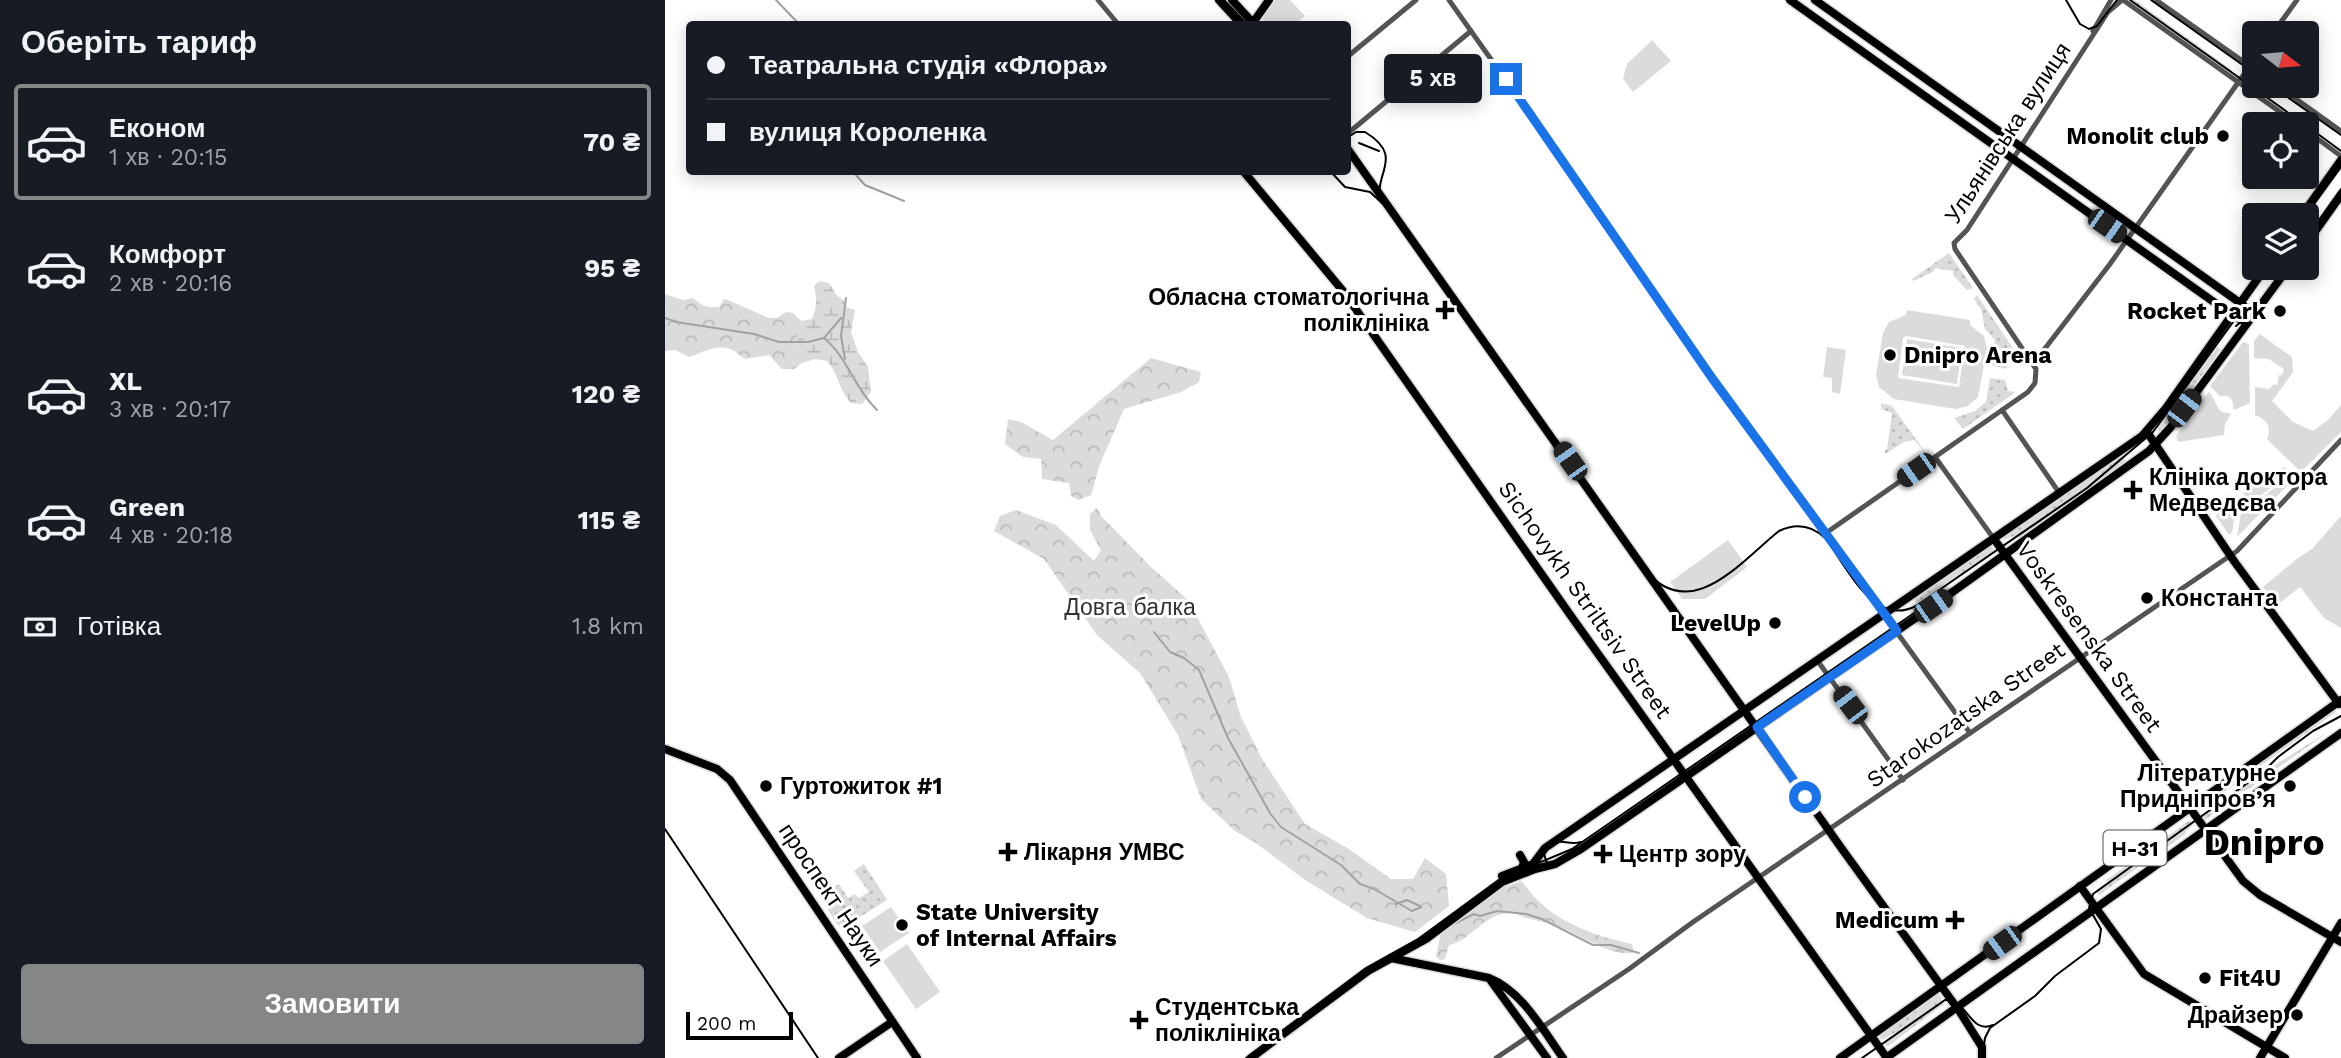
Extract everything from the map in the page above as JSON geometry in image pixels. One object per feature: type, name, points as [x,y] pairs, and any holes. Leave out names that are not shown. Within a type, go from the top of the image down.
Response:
[{"type":"main road","points":[[1219,0],[1238,21]]},
{"type":"main road","points":[[1232,0],[1250,21]]},
{"type":"main road","points":[[1255,21],[1269,0]]},
{"type":"main road","points":[[1790,0],[2232,315],[2250,320]]},
{"type":"main road","points":[[1815,0],[2240,303],[2250,320]]},
{"type":"main road","points":[[1351,154],[1976,1035],[1982,1046],[1982,1058]]},
{"type":"main road","points":[[2310,203],[2341,158]]},
{"type":"main road","name":"Sichovykh Striltsiv Street","points":[[1246,175],[1350,300],[1571,617],[1887,1058]]},
{"type":"main road","points":[[2319,226],[2341,195]]},
{"type":"main road","points":[[1507,877],[1534,866],[1545,848],[2147,432],[2256,280]]},
{"type":"main road","points":[[1251,1058],[1362,976],[1411,948],[1507,877],[1522,868],[1555,864],[1581,849],[1897,631],[2156,445],[2279,280]]},
{"type":"main road","points":[[2212,300],[2220,289]]},
{"type":"main road","points":[[2147,432],[2231,555],[2340,703]]},
{"type":"main road","name":"Voskresenska Street","points":[[1994,539],[2239,877],[2251,888],[2341,942]]},
{"type":"main road","name":"Н-31","points":[[1871,1036],[2340,703]]},
{"type":"main road","name":"Н-31","points":[[1957,1008],[2341,733]]},
{"type":"main road","name":"проспект Науки","points":[[665,749],[717,769],[730,780],[917,1058]]},
{"type":"main road","points":[[1569,868],[1574,855],[1581,849]]},
{"type":"main road","points":[[1520,855],[1524,862],[1522,868]]},
{"type":"main road","points":[[2080,886],[2144,974],[2285,1058]]},
{"type":"main road","points":[[2260,1058],[2341,923]]},
{"type":"main road","points":[[1243,1058],[1370,963],[1437,927]]},
{"type":"main road","points":[[1411,948],[1408,956],[1412,963]]},
{"type":"main road","points":[[1391,958],[1489,978],[1503,985],[1514,993],[1563,1058]]},
{"type":"main road","points":[[1489,978],[1547,1058]]},
{"type":"main road","points":[[1887,1058],[1957,1008]]},
{"type":"main road","points":[[839,1058],[893,1022]]},
{"type":"main road","points":[[1840,1058],[1871,1036]]},
{"type":"street","points":[[1098,0],[1116,21]]},
{"type":"street","points":[[1351,54],[1416,0]]},
{"type":"street","points":[[1449,0],[1712,378],[1970,733]]},
{"type":"street","name":"Ульянівська вулиця","points":[[2090,41],[2099,18],[2111,0]]},
{"type":"street","points":[[2123,0],[2280,112]]},
{"type":"street","name":"Ульянівська вулиця","points":[[2035,366],[1955,249],[1954,243],[1962,236],[2112,7],[2123,0]]},
{"type":"street","points":[[2157,0],[2242,58]]},
{"type":"street","points":[[2282,21],[2297,0]]},
{"type":"street","points":[[1351,131],[1471,30]]},
{"type":"street","points":[[1826,533],[2032,388],[2037,378],[2035,366],[2242,78]]},
{"type":"street","points":[[2295,98],[2341,131]]},
{"type":"street","points":[[2319,141],[2341,158]]},
{"type":"street","points":[[2002,410],[2060,494]]},
{"type":"street","name":"Starokozatska Street","points":[[1496,1058],[2231,555],[2256,532],[2341,440]]},
{"type":"street","name":"Voskresenska Street","points":[[1935,457],[1994,539]]},
{"type":"street","points":[[1817,660],[1903,780]]},
{"type":"green space","points":[[1275,0],[1290,0],[1305,16],[1299,21],[1263,21]]},
{"type":"green space","points":[[2128,0],[2135,0],[2232,70],[2230,73]]},
{"type":"green space","points":[[1652,40],[1671,61],[1633,92],[1623,79],[1627,64]]},
{"type":"green space","points":[[1949,253],[1973,288],[1967,290],[1953,275],[1953,271],[1935,268],[1933,272],[1913,281],[1912,279]]},
{"type":"green space","points":[[819,281],[829,283],[837,296],[844,300],[846,307],[855,310],[851,332],[858,352],[868,367],[871,392],[862,404],[851,403],[827,361],[815,359],[802,363],[799,358],[797,343],[801,321],[812,319],[816,303],[814,286]]},
{"type":"green space","points":[[665,294],[683,300],[693,298],[702,305],[711,307],[719,307],[724,299],[769,318],[777,318],[786,312],[793,313],[801,321],[796,343],[802,363],[794,369],[782,369],[769,355],[745,359],[725,348],[689,357],[675,350],[665,351]]},
{"type":"green space","points":[[1977,295],[2021,363],[2011,361],[2006,369],[1991,365],[1995,340],[1985,329],[1981,309],[1974,299]]},
{"type":"green space","name":"Dnipro Arena","points":[[1907,310],[1970,320],[1970,325],[1984,336],[1987,349],[1978,397],[1968,406],[1956,409],[1894,399],[1879,387],[1876,375],[1883,333],[1889,322],[1906,315]],"holes":[[[1906,336],[1965,346],[1959,387],[1898,378],[1903,338]]]},
{"type":"green space","points":[[2260,334],[2292,357],[2293,372],[2272,401],[2293,422],[2313,431],[2328,420],[2341,405],[2341,432],[2301,472],[2267,439],[2267,424],[2255,415],[2255,387],[2269,389],[2274,384],[2277,385],[2279,375],[2282,375],[2284,369],[2269,359],[2254,358],[2254,341]]},
{"type":"green space","points":[[1907,339],[1962,348],[1957,384],[1902,375]]},
{"type":"green space","points":[[2243,342],[2249,344],[2250,403],[2234,410],[2232,400],[2228,396],[2220,396],[2210,386]]},
{"type":"green space","points":[[1827,347],[1846,350],[1840,394],[1832,392],[1832,378],[1823,377]]},
{"type":"green space","points":[[2217,347],[2221,349],[2164,427],[2225,348],[2162,433],[2156,427]]},
{"type":"green space","points":[[1151,358],[1201,372],[1199,382],[1181,392],[1124,409],[1100,464],[1091,495],[1078,500],[1071,496],[1069,483],[1042,479],[1041,459],[1023,457],[1005,444],[1008,419],[1021,422],[1053,440]]},
{"type":"green space","points":[[1990,378],[2005,380],[2008,391],[2016,392],[1963,429],[1954,418],[1975,411],[1986,402]]},
{"type":"green space","points":[[2209,392],[2220,411],[2231,414],[2225,424],[2224,435],[2178,442],[2176,436]]},
{"type":"green space","points":[[1881,403],[1892,406],[1928,456],[1914,440],[1904,442],[1885,454],[1892,413],[1881,409]]},
{"type":"green space","points":[[2122,455],[2126,462],[2020,539],[2017,535],[2004,540],[2002,538]]},
{"type":"green space","points":[[2285,467],[2291,473],[2241,510],[2246,479],[2267,478]]},
{"type":"green space","points":[[2292,475],[2295,478],[2237,537],[2241,513]]},
{"type":"green space","points":[[2226,494],[2238,498],[2232,532],[2229,535],[2216,516]]},
{"type":"green space","name":"Довга балка","points":[[1097,508],[1101,516],[1151,567],[1188,600],[1229,677],[1241,717],[1262,759],[1305,824],[1349,849],[1391,879],[1413,879],[1425,858],[1446,874],[1449,906],[1415,932],[1367,918],[1305,880],[1256,843],[1235,831],[1201,799],[1178,735],[1140,673],[1097,635],[1044,559],[994,531],[1000,516],[1016,510],[1056,525],[1094,561],[1101,550],[1090,530],[1090,514]]},
{"type":"green space","points":[[2341,516],[2341,628],[2324,618],[2300,587],[2277,605],[2263,587],[2312,549]]},
{"type":"green space","points":[[1728,540],[1747,567],[1705,599],[1682,599],[1670,582]]},
{"type":"green space","points":[[1991,545],[1994,551],[1917,603],[1914,598]]},
{"type":"green space","points":[[2334,709],[2336,712],[2199,810],[2197,807]]},
{"type":"green space","points":[[2331,730],[2205,820],[2202,816],[2215,806],[2214,803]]},
{"type":"green space","points":[[2190,820],[2193,825],[2187,833],[2099,895],[2096,890],[2107,882],[2106,880]]},
{"type":"green space","points":[[864,864],[887,900],[852,922],[854,929],[848,920],[838,926],[828,910],[836,886],[839,884],[848,898],[854,894],[859,898],[869,892],[854,871]]},
{"type":"green space","points":[[1522,881],[1543,906],[1556,915],[1600,936],[1632,944],[1634,952],[1608,950],[1558,926],[1511,913],[1486,921],[1465,938],[1449,945],[1445,959],[1436,957],[1441,932],[1498,889]]},
{"type":"green space","points":[[891,907],[909,933],[880,952],[862,926]]},
{"type":"green space","points":[[907,944],[940,992],[916,1009],[883,961]]},
{"type":"green space","points":[[1939,994],[1944,1004],[1887,1047],[1884,1043],[1896,1032],[1882,1040],[1879,1036]]},
{"type":"waterway","points":[[776,0],[796,21]]},
{"type":"waterway","points":[[856,175],[865,185],[904,201]]},
{"type":"waterway","points":[[845,359],[841,336],[846,298]]},
{"type":"waterway","points":[[665,318],[754,334],[779,342],[808,342],[824,338],[877,410]]},
{"type":"waterway","points":[[824,338],[841,318]]},
{"type":"waterway","points":[[1154,632],[1170,652],[1184,658],[1199,670],[1228,738],[1270,813],[1281,827],[1341,865],[1360,884],[1412,911],[1421,907]]},
{"type":"waterway","points":[[1396,904],[1407,900],[1420,906]]},
{"type":"waterway","points":[[1448,927],[1474,914],[1480,916],[1497,911],[1526,914],[1542,919],[1593,945],[1611,945],[1639,953]]},
{"type":"tram line","points":[[1224,0],[1244,21]]},
{"type":"tram line","points":[[2066,0],[2080,24],[2089,29],[2097,26],[2117,0]]},
{"type":"tram line","points":[[2130,0],[2287,112]]},
{"type":"tram line","points":[[2151,0],[2242,64]]},
{"type":"tram line","points":[[2289,98],[2341,135]]},
{"type":"tram line","points":[[1351,135],[1365,132],[1378,141],[1386,159],[1380,184],[1383,202],[1644,569],[1662,585],[1680,591],[1697,590],[1715,583],[1779,531],[1803,527],[1814,530],[1825,538],[1852,578],[1874,602],[1887,609],[1901,611],[1916,606],[2087,488],[2153,432],[2260,280]]},
{"type":"tram line","points":[[2319,135],[2341,151]]},
{"type":"tram line","points":[[1359,143],[1379,151]]},
{"type":"tram line","points":[[2315,203],[2341,167]]},
{"type":"tram line","points":[[1334,175],[1345,187],[1370,192],[1383,204]]},
{"type":"tram line","points":[[2319,220],[2341,189]]},
{"type":"tram line","points":[[2236,326],[2256,309],[2277,280]]},
{"type":"tram line","points":[[1246,1058],[1366,968],[1418,939],[1500,879],[1572,849],[1917,611]]},
{"type":"tram line","points":[[1982,1058],[1985,1038],[1990,1028],[2035,996],[2055,976],[2099,943],[2101,929],[2089,908],[2093,894],[2263,772],[2313,731],[2341,716]]},
{"type":"tram line","points":[[665,829],[818,1058]]},
{"type":"tram line","points":[[1551,865],[1546,861],[1544,853],[1549,843],[1581,842]]},
{"type":"tram line","points":[[1862,1058],[1945,1000],[1959,1005],[1979,1025],[1993,1025]]},
{"type":"place","name":"Monolit club","points":[[2223,136]]},
{"type":"place","name":"Обласна стоматологічна поліклініка","points":[[1445,310]]},
{"type":"place","name":"Rocket Park","points":[[2280,311]]},
{"type":"place","name":"Dnipro Arena","points":[[1890,355]]},
{"type":"place","name":"Клініка доктора Медведєва","points":[[2133,490]]},
{"type":"place","name":"Константа","points":[[2147,598]]},
{"type":"place","name":"LevelUp","points":[[1775,623]]},
{"type":"place","name":"Гуртожиток #1","points":[[766,786]]},
{"type":"place","name":"Літературне Придніпров’я","points":[[2290,786]]},
{"type":"place","name":"Лікарня УМВС","points":[[1008,852]]},
{"type":"place","name":"Центр зору","points":[[1603,854]]},
{"type":"place","name":"Medicum","points":[[1955,920]]},
{"type":"place","name":"State University of Internal Affairs","points":[[902,925]]},
{"type":"place","name":"Fit4U","points":[[2205,978]]},
{"type":"place","name":"Драйзер","points":[[2297,1015]]},
{"type":"place","name":"Студентська поліклініка","points":[[1139,1020]]},
{"type":"district","name":"Dnipro","points":[[2264,842]]},
{"type":"route","points":[[1506,79],[1712,378],[1897,631],[1757,727],[1805,797]]}]
